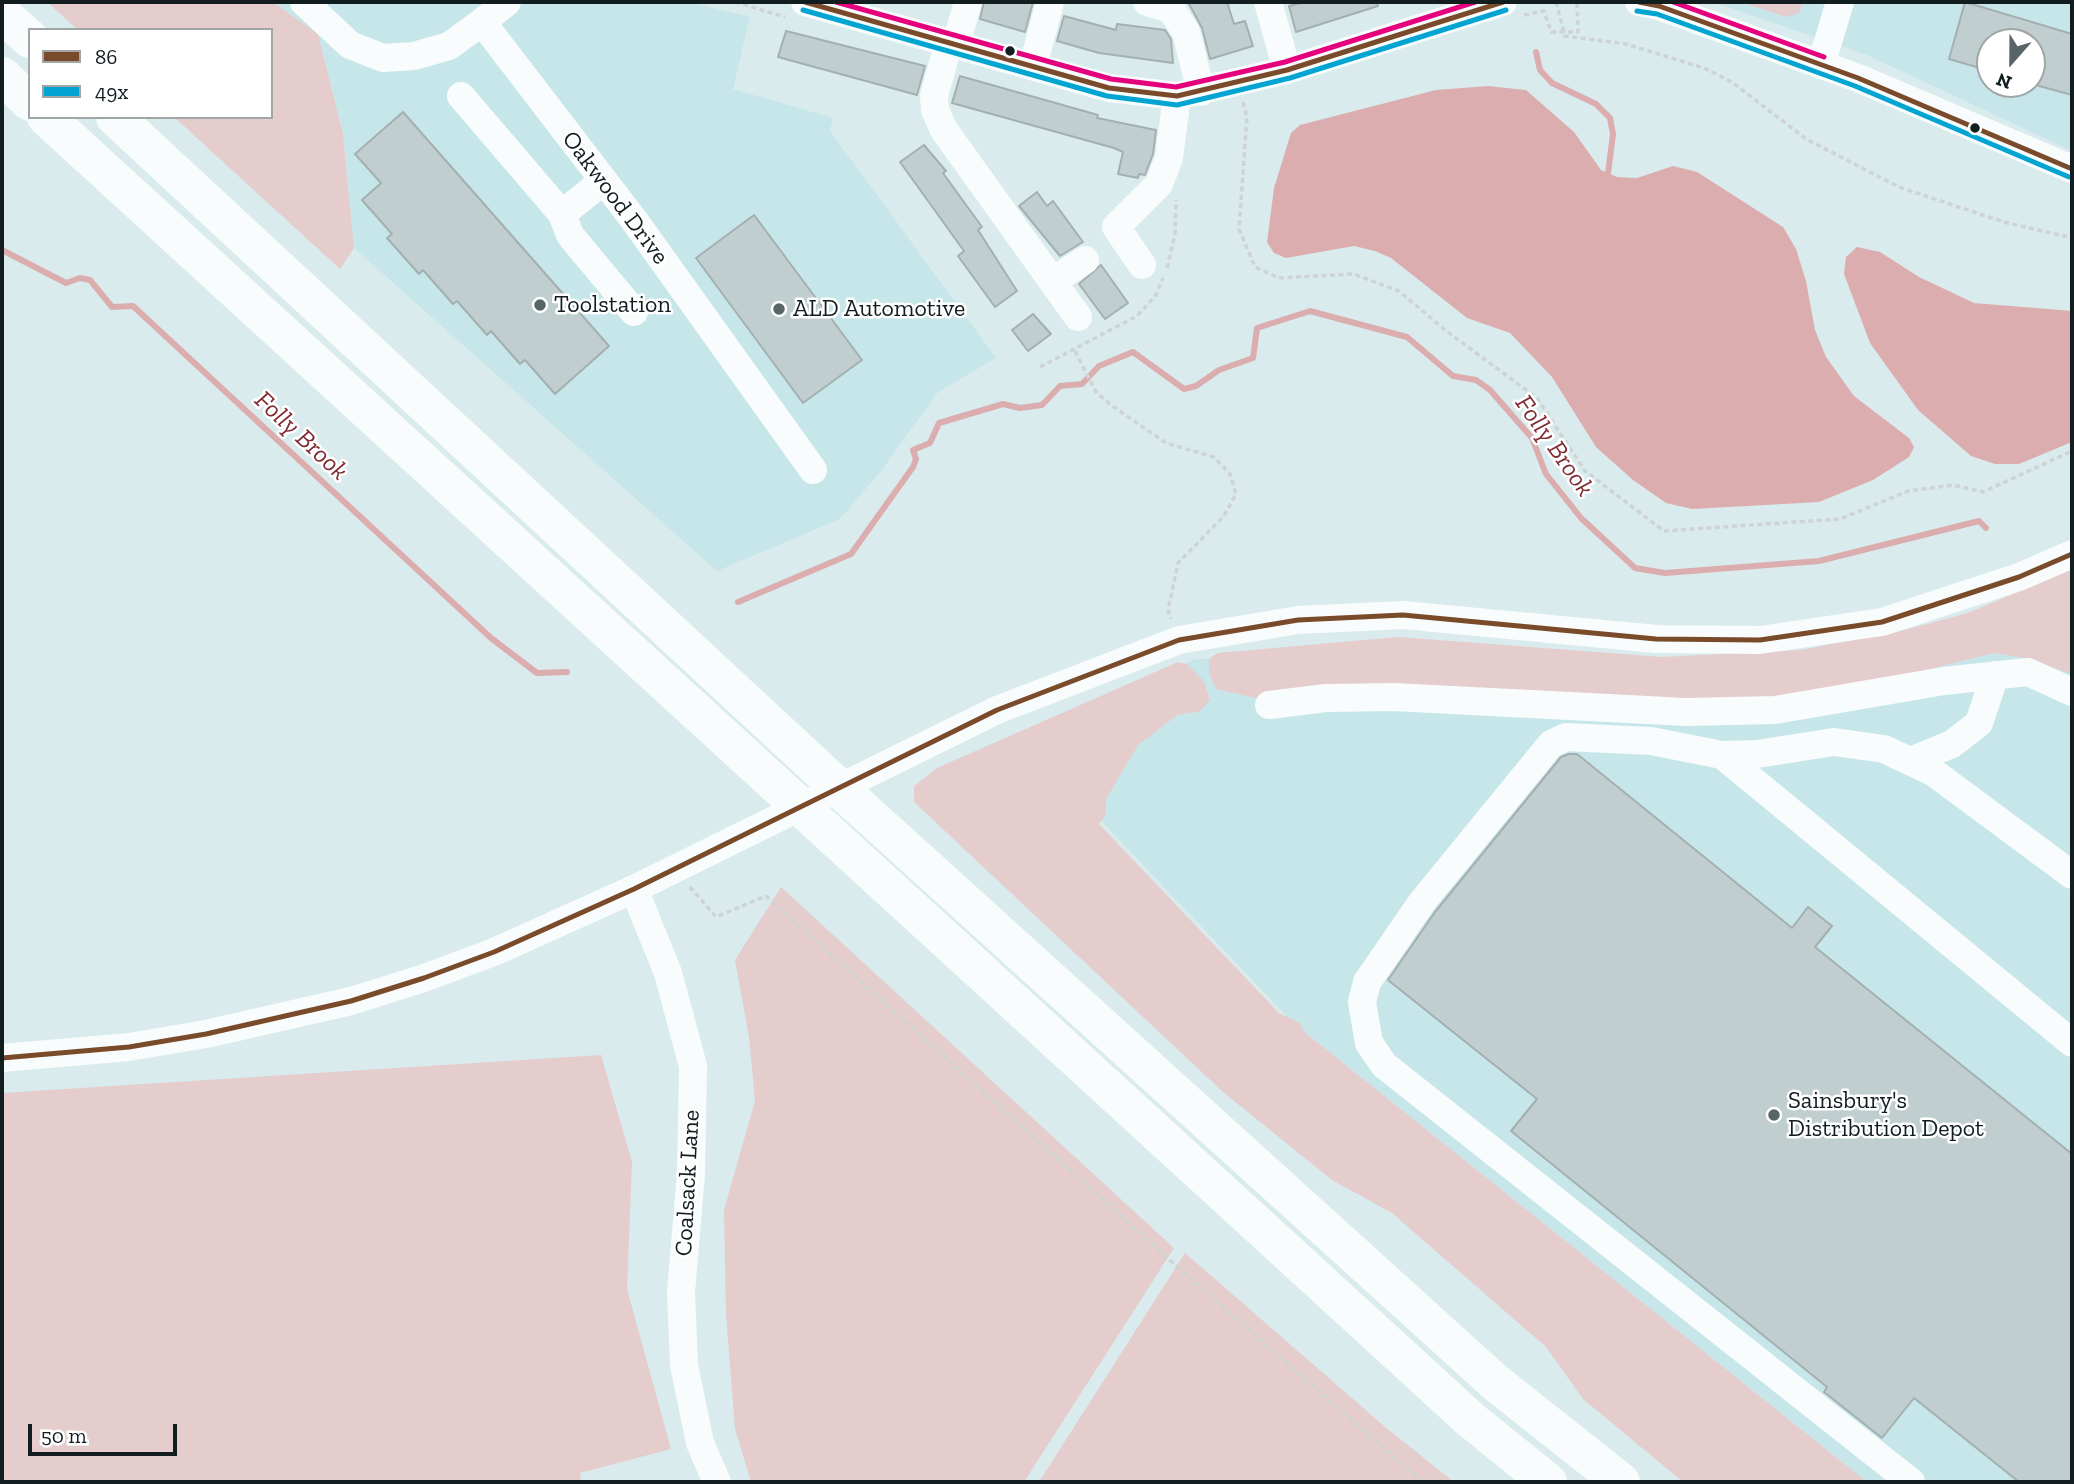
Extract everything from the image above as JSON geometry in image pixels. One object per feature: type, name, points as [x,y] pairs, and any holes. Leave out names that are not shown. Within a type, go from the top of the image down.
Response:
[{"type":"highway","points":[[2,14],[28,37]]},
{"type":"highway","points":[[2,76],[28,100]]},
{"type":"highway","points":[[48,119],[246,304],[1471,1420],[1548,1482]]},
{"type":"highway","points":[[117,119],[862,809],[1496,1383],[1621,1482]]},
{"type":"street","points":[[304,2],[350,44],[383,58],[414,56],[449,46],[507,2]]},
{"type":"street","points":[[804,2],[854,8],[952,43],[1109,88],[1189,94],[1287,70],[1503,2]]},
{"type":"street","points":[[968,2],[934,96],[934,110],[944,130],[1078,317]]},
{"type":"street","points":[[1033,66],[1050,2]]},
{"type":"street","points":[[1142,265],[1116,227],[1159,184],[1189,94],[1186,32],[1171,9],[1147,2]]},
{"type":"street","points":[[1268,2],[1287,70]]},
{"type":"street","points":[[1639,2],[1659,6],[1821,65],[2072,169]]},
{"type":"street","points":[[1821,65],[1840,2]]},
{"type":"street","name":"Oakwood Drive","points":[[482,22],[603,181],[813,470]]},
{"type":"street","points":[[461,96],[562,214],[570,235],[634,312]]},
{"type":"street","points":[[562,214],[603,181]]},
{"type":"street","points":[[1053,281],[1086,260]]},
{"type":"street","points":[[2,1058],[116,1048],[206,1034],[351,1001],[494,952],[634,889],[996,710],[1180,640],[1298,620],[1403,615],[1656,639],[1760,640],[1882,622],[2019,577],[2072,554]]},
{"type":"street","points":[[1269,705],[1326,698],[1405,697],[1674,712],[1775,710],[2028,672],[2072,692]]},
{"type":"street","points":[[1913,760],[1952,744],[1979,723],[1995,675]]},
{"type":"street","points":[[1911,1482],[1393,1073],[1369,1043],[1363,1024],[1362,1002],[1367,982],[1422,902],[1550,744],[1566,737],[1651,741],[1722,755],[1757,754],[1833,742],[1884,749],[1913,760],[2072,875]]},
{"type":"street","points":[[1722,755],[2072,1043]]},
{"type":"street","name":"Coalsack Lane","points":[[634,889],[668,973],[693,1066],[691,1174],[681,1292],[684,1365],[700,1443],[718,1482]]},
{"type":"path","points":[[1556,2],[1565,36],[1626,44],[1704,68],[1732,82],[1806,139],[1899,187],[2004,222],[2072,238]]},
{"type":"path","points":[[1243,100],[1247,117],[1239,229],[1255,267],[1279,278],[1354,274],[1399,292],[1445,330],[1537,398],[1585,471],[1664,531],[1840,519],[1908,491],[1952,485],[1983,492],[2072,451]]},
{"type":"path","points":[[1075,351],[1095,389],[1111,405],[1166,443],[1214,457],[1230,474],[1236,494],[1224,516],[1178,563],[1168,610],[1180,640]]},
{"type":"path","points":[[674,869],[716,917],[766,896],[1183,1272],[1423,1482]]},
{"type":"shaded area","points":[[47,2],[273,2],[318,34],[343,134],[354,248],[340,269],[176,119],[273,119],[273,28],[76,28]]},
{"type":"shaded area","points":[[273,2],[689,2],[750,17],[733,89],[833,118],[830,131],[996,358],[937,393],[881,471],[840,519],[717,571],[354,248],[343,134],[318,34]]},
{"type":"shaded area","points":[[1713,2],[2072,2],[2072,151],[1867,55]]},
{"type":"shaded area","points":[[1741,2],[1802,2],[1799,13],[1786,17]]},
{"type":"shaded area","points":[[1488,86],[1526,90],[1574,132],[1601,170],[1617,177],[1637,178],[1673,166],[1697,172],[1783,227],[1796,249],[1806,281],[1815,330],[1826,357],[1854,396],[1909,438],[1914,447],[1909,457],[1873,480],[1819,502],[1692,509],[1666,503],[1633,480],[1596,447],[1552,377],[1510,333],[1467,318],[1391,258],[1375,251],[1354,246],[1286,258],[1274,253],[1267,242],[1274,188],[1291,133],[1300,125],[1436,90]]},
{"type":"shaded area","points":[[1857,247],[1880,252],[1919,277],[1974,303],[2072,311],[2072,442],[2019,464],[1995,464],[1971,456],[1918,410],[1870,343],[1844,274],[1846,257]]},
{"type":"shaded area","points":[[2072,569],[2072,674],[2024,658],[1994,653],[1922,671],[1752,703],[1260,699],[1216,689],[1209,673],[1209,659],[1218,653],[1398,637],[1662,657],[1801,650],[1905,630],[1968,613]]},
{"type":"shaded area","points":[[1972,620],[2072,660],[2072,1482],[1867,1482],[1293,1023],[1033,749],[1195,659],[1813,670]]},
{"type":"shaded area","points":[[1178,662],[1187,664],[1203,680],[1210,700],[1200,711],[1177,715],[1138,745],[1106,799],[1106,814],[1099,824],[1279,1013],[1300,1023],[1303,1031],[1867,1482],[1683,1482],[1583,1399],[1546,1347],[1392,1213],[1332,1180],[1223,1092],[914,802],[914,786],[937,768]]},
{"type":"shaded area","points":[[781,887],[1174,1248],[1024,1482],[751,1482],[735,1429],[726,1314],[724,1210],[755,1101],[749,1037],[735,960]]},
{"type":"shaded area","points":[[601,1055],[632,1162],[627,1289],[671,1449],[580,1473],[581,1482],[2,1482],[2,1093]]},
{"type":"shaded area","points":[[1185,1253],[1384,1426],[1454,1482],[1039,1482]]},
{"type":"building","points":[[984,2],[1033,2],[1025,32],[980,19]]},
{"type":"building","points":[[1188,2],[1227,2],[1234,24],[1245,21],[1253,46],[1210,59],[1202,28]]},
{"type":"building","points":[[1305,2],[1377,2],[1378,6],[1296,32],[1289,6]]},
{"type":"building","points":[[1965,2],[2072,34],[2072,95],[2046,88],[2046,28],[1976,28],[1976,67],[1949,59]]},
{"type":"building","points":[[1064,16],[1116,30],[1117,24],[1165,30],[1171,39],[1173,63],[1099,53],[1057,41]]},
{"type":"building","points":[[786,31],[925,66],[917,95],[778,57]]},
{"type":"building","points":[[960,76],[1098,115],[1097,118],[1156,130],[1153,154],[1145,175],[1139,174],[1138,178],[1118,174],[1123,152],[1114,148],[952,103]]},
{"type":"building","points":[[403,112],[609,346],[555,394],[525,360],[520,364],[491,331],[487,335],[457,301],[453,304],[423,270],[419,274],[387,238],[392,234],[362,200],[381,183],[355,154]]},
{"type":"building","points":[[924,145],[946,171],[943,173],[982,227],[978,230],[1017,291],[995,307],[958,256],[964,251],[900,162]]},
{"type":"building","points":[[1037,192],[1047,206],[1053,201],[1083,242],[1060,256],[1019,206]]},
{"type":"building","name":"ALD Automotive","points":[[754,215],[862,360],[803,403],[696,258]]},
{"type":"building","points":[[1101,265],[1128,303],[1105,319],[1079,284]]},
{"type":"building","points":[[1033,314],[1051,334],[1028,351],[1012,330]]},
{"type":"building","name":"Sainsbury's Distribution Depot","points":[[1577,754],[1792,928],[1808,907],[1832,926],[1815,947],[2072,1154],[2072,1482],[2019,1482],[1914,1398],[1882,1438],[1824,1392],[1827,1387],[1511,1131],[1537,1099],[1388,980],[1435,912],[1561,757]]},
{"type":"waterway","points":[[1536,52],[1540,70],[1552,83],[1596,104],[1610,118],[1613,134],[1608,173]]},
{"type":"waterway","name":"Folly Brook","points":[[2,250],[66,283],[80,278],[90,280],[112,307],[133,306],[491,638],[537,673],[567,672]]},
{"type":"waterway","name":"Folly Brook","points":[[738,602],[851,554],[913,467],[916,459],[913,450],[930,443],[939,423],[1003,404],[1020,408],[1042,405],[1060,386],[1082,384],[1099,366],[1133,352],[1184,389],[1196,386],[1219,370],[1253,358],[1257,328],[1310,311],[1407,337],[1453,376],[1476,380],[1490,390],[1532,438],[1546,474],[1581,518],[1635,568],[1665,573],[1819,561],[1979,521],[1986,528]]},
{"type":"transit line","name":"86","points":[[805,2],[1109,88],[1177,96],[1287,70],[1503,2]]},
{"type":"transit line","points":[[836,2],[1111,79],[1176,87],[1285,62],[1475,2]]},
{"type":"transit line","name":"86","points":[[1639,2],[1659,6],[1858,78],[2072,169]]},
{"type":"transit line","points":[[1673,2],[1824,57]]},
{"type":"transit line","name":"49x","points":[[803,10],[1107,96],[1177,105],[1290,78],[1506,10]]},
{"type":"transit line","name":"49x","points":[[1637,11],[1657,14],[1855,86],[2069,177]]},
{"type":"transit line","name":"86","points":[[2,1058],[129,1047],[206,1034],[351,1001],[424,978],[494,952],[634,889],[997,710],[1179,640],[1298,620],[1403,615],[1656,639],[1760,640],[1882,622],[2019,577],[2072,554]]},
{"type":"place","name":"Toolstation","points":[[540,305]]},
{"type":"place","name":"ALD Automotive","points":[[779,309]]},
{"type":"place","name":"Sainsbury's Distribution Depot","points":[[1774,1115]]}]
